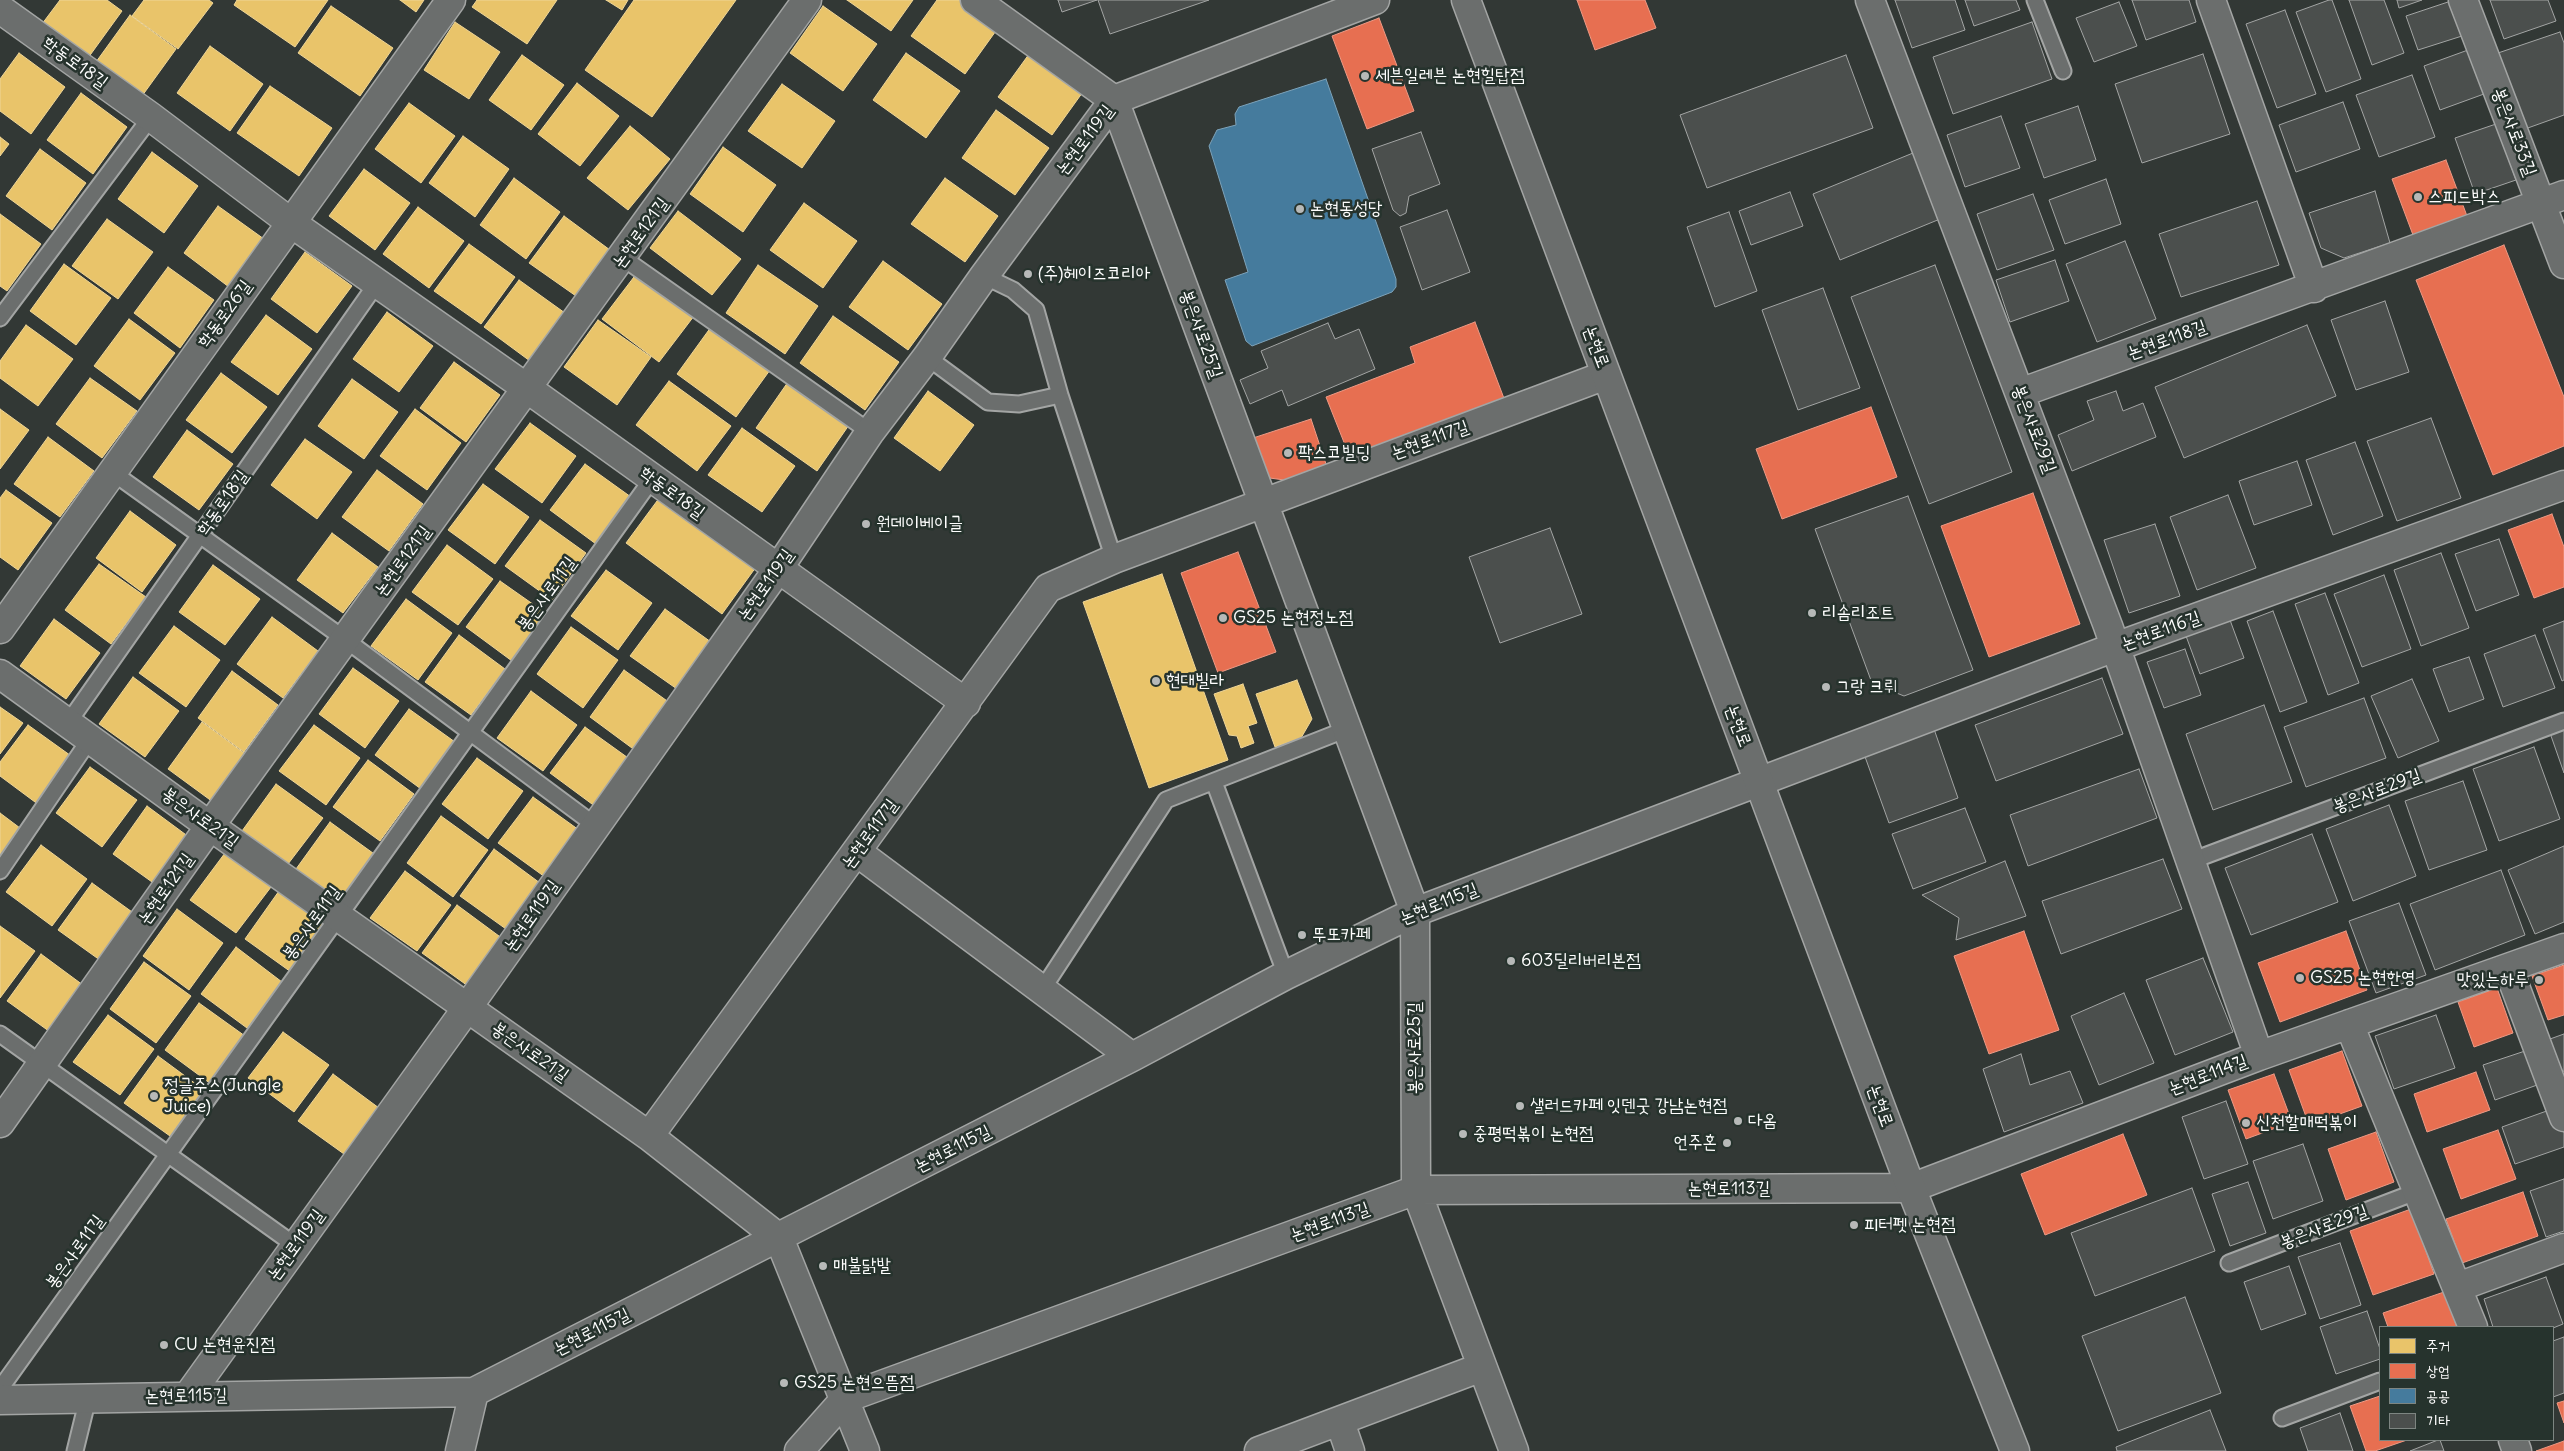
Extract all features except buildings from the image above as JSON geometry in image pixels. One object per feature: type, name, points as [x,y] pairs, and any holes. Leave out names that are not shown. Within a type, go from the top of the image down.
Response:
[{"type":"street","name":"학동로26길","points":[[0,629],[451,0]]},
{"type":"street","name":"논현로121길","points":[[0,1122],[43,1064],[210,826],[623,258],[807,0]]},
{"type":"street","points":[[975,0],[1114,100]]},
{"type":"street","name":"논현로119길","points":[[188,1396],[467,1008],[778,569],[870,432],[927,358],[984,276],[1114,100],[1375,0]]},
{"type":"street","name":"논현로","points":[[1466,0],[1910,1188],[2010,1450]]},
{"type":"street","name":"봉은사로29길","points":[[1870,0],[2115,648],[2259,1056]]},
{"type":"street","name":"봉은사로33길","points":[[2463,0],[2553,199],[2564,264]]},
{"type":"street","points":[[2217,2],[2314,288]]},
{"type":"street","name":"학동로18길","points":[[10,15],[151,117],[290,222],[528,388],[966,703]]},
{"type":"street","name":"봉은사로25길","points":[[1114,100],[1415,912],[1416,1190],[1514,1451]]},
{"type":"street","name":"논현로118길","points":[[2020,393],[2314,288],[2553,199]]},
{"type":"street","name":"논현로117길","points":[[648,1136],[966,703],[1048,588],[1114,559],[1606,374]]},
{"type":"street","name":"논현로116길","points":[[1759,781],[2115,648],[2564,485]]},
{"type":"street","name":"봉은사로21길","points":[[0,674],[210,826],[648,1136],[779,1238],[846,1398],[865,1451]]},
{"type":"street","name":"논현로115길","points":[[0,1400],[474,1392],[1132,1057],[1286,975],[1415,912],[1759,781]]},
{"type":"street","points":[[857,852],[1132,1057]]},
{"type":"street","name":"논현로114길","points":[[1910,1188],[2259,1056],[2564,948]]},
{"type":"street","points":[[2508,968],[2564,1117]]},
{"type":"street","points":[[2349,1024],[2458,1287],[2472,1326]]},
{"type":"street","name":"논현로113길","points":[[799,1451],[846,1398],[1416,1190],[1910,1188]]},
{"type":"street","points":[[2458,1287],[2564,1248]]},
{"type":"street","points":[[1259,1451],[1482,1367]]},
{"type":"street","points":[[460,1451],[474,1392]]},
{"type":"street","points":[[1340,1422],[1350,1451]]},
{"type":"lane","points":[[2035,0],[2063,71]]},
{"type":"lane","points":[[0,318],[151,117]]},
{"type":"lane","points":[[623,258],[870,432]]},
{"type":"lane","points":[[984,276],[1013,290],[1036,310],[1060,395],[1114,559]]},
{"type":"lane","name":"학동로18길","points":[[68,723],[377,283]]},
{"type":"lane","points":[[927,358],[988,402],[1019,404],[1060,395]]},
{"type":"lane","points":[[112,472],[346,640],[596,826]]},
{"type":"lane","name":"봉은사로11길","points":[[0,1388],[652,479]]},
{"type":"lane","name":"봉은사로29길","points":[[2191,861],[2564,721]]},
{"type":"lane","points":[[1042,990],[1166,800],[1347,729]]},
{"type":"lane","points":[[0,870],[90,739]]},
{"type":"lane","points":[[1214,782],[1286,975]]},
{"type":"lane","points":[[0,1034],[296,1246]]},
{"type":"lane","name":"봉은사로29길","points":[[2229,1263],[2418,1191]]},
{"type":"lane","points":[[2282,1418],[2379,1380]]},
{"type":"lane","points":[[75,1451],[88,1398]]},
{"type":"place","name":"세븐일레븐 논현힐탑점","points":[[1365,76]]},
{"type":"place","name":"스피드박스","points":[[2418,197]]},
{"type":"place","name":"논현동성당","points":[[1300,209]]},
{"type":"place","name":"(주)헤이즈코리아","points":[[1028,274]]},
{"type":"place","name":"팍스코빌딩","points":[[1288,453]]},
{"type":"place","name":"원데이베이글","points":[[866,524]]},
{"type":"place","name":"리솜리조트","points":[[1812,613]]},
{"type":"place","name":"GS25 논현정노점","points":[[1223,618]]},
{"type":"place","name":"현대빌라","points":[[1156,681]]},
{"type":"place","name":"그랑 크뤼","points":[[1826,687]]},
{"type":"place","name":"뚜또카페","points":[[1302,935]]},
{"type":"place","name":"603딜리버리본점","points":[[1511,961]]},
{"type":"place","name":"GS25 논현한영","points":[[2300,978]]},
{"type":"place","name":"맛있는하루","points":[[2539,980]]},
{"type":"place","name":"정글주스(Jungle Juice)","points":[[154,1096]]},
{"type":"place","name":"샐러드카페 잇덴굿 강남논현점","points":[[1520,1106]]},
{"type":"place","name":"다옴","points":[[1738,1121]]},
{"type":"place","name":"신천할매떡볶이","points":[[2246,1123]]},
{"type":"place","name":"중평떡볶이 논현점","points":[[1463,1134]]},
{"type":"place","name":"언주혼","points":[[1727,1143]]},
{"type":"place","name":"피터펫 논현점","points":[[1854,1225]]},
{"type":"place","name":"매불닭발","points":[[823,1266]]},
{"type":"place","name":"CU 논현윤진점","points":[[164,1345]]},
{"type":"place","name":"GS25 논현으뜸점","points":[[784,1383]]}]
